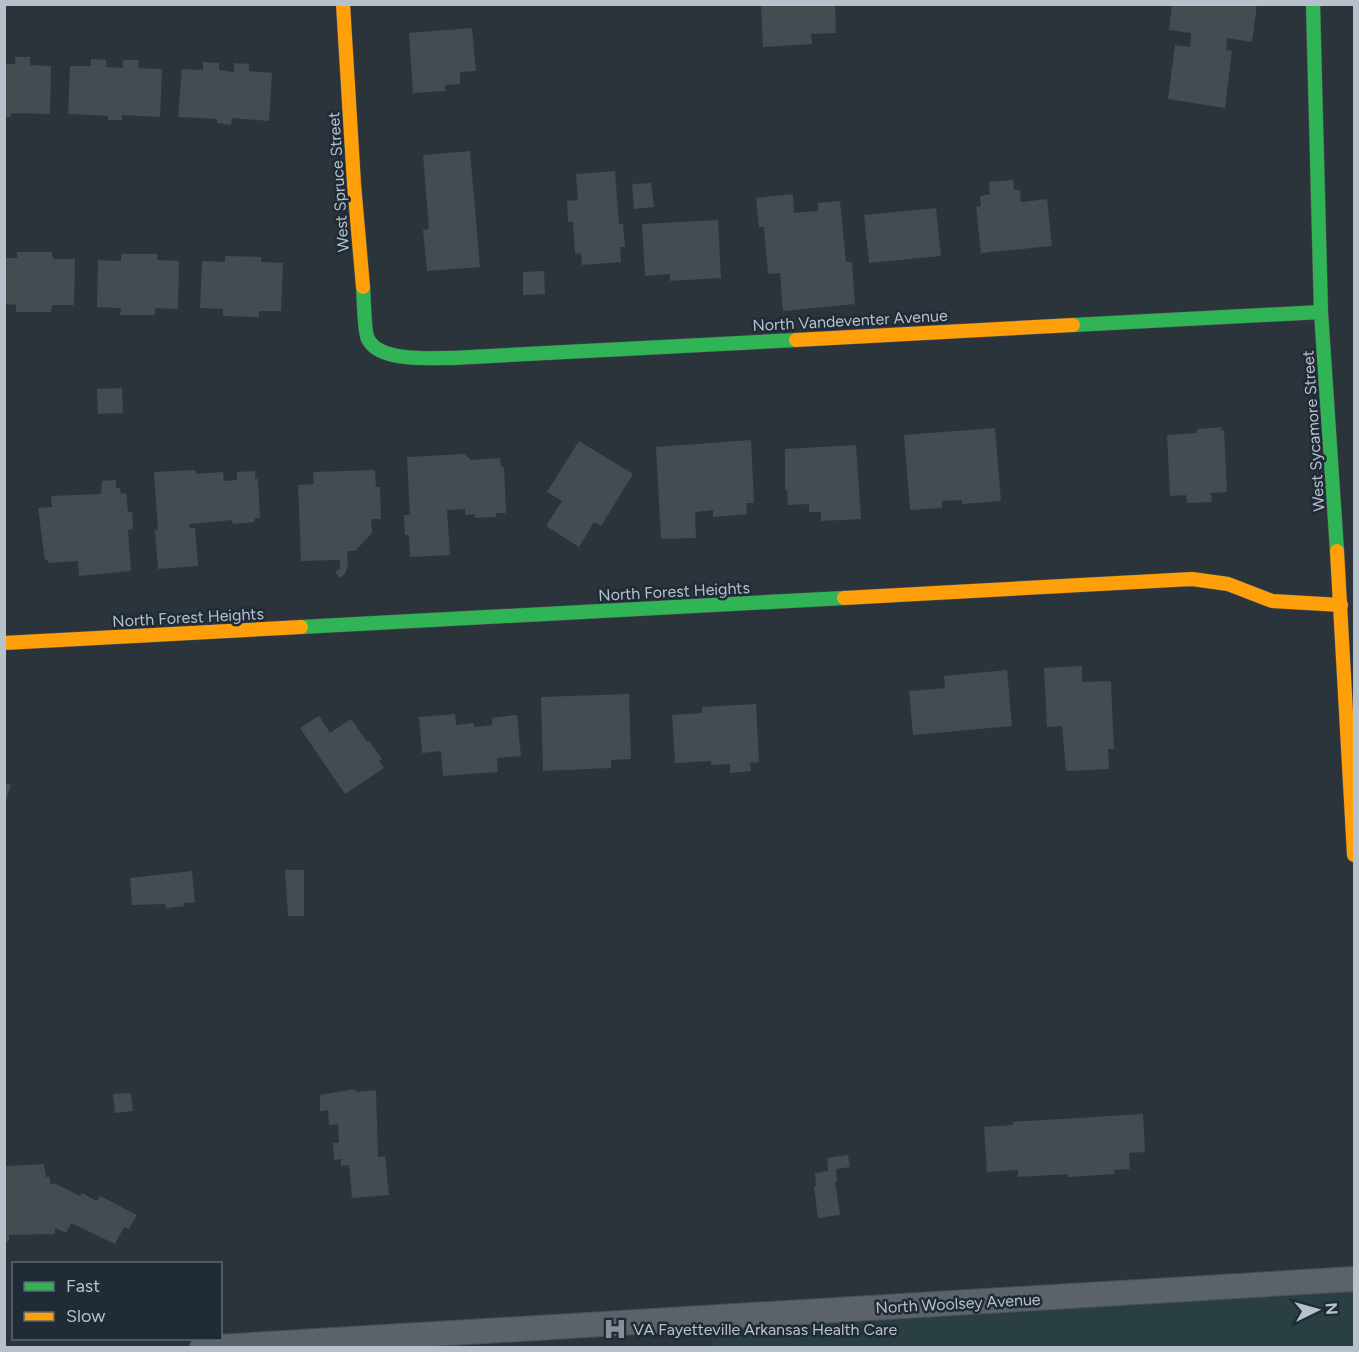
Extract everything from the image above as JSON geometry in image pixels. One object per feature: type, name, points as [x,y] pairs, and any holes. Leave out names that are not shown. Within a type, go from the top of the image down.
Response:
[{"type":"street","name":"West Spruce Street","points":[[344,4],[354,184],[368,339],[381,352]]},
{"type":"street","name":"West Sycamore Street","points":[[1313,4],[1321,312],[1341,606],[1354,855]]},
{"type":"street","name":"North Vandeventer Avenue","points":[[381,352],[411,358],[452,358],[1321,312]]},
{"type":"street","name":"North Forest Heights","points":[[4,644],[1192,579],[1228,584],[1272,601],[1341,606]]},
{"type":"street","name":"North Woolsey Avenue","points":[[202,1347],[1354,1279]]},
{"type":"green space","points":[[1354,1279],[1354,1347],[712,1348],[710,1317]]},
{"type":"building","points":[[761,4],[835,4],[836,33],[811,34],[812,44],[763,47]]},
{"type":"building","points":[[1172,4],[1257,4],[1252,42],[1227,38],[1226,50],[1232,51],[1225,108],[1168,99],[1175,45],[1190,47],[1191,33],[1169,30]]},
{"type":"building","points":[[472,28],[476,71],[460,72],[460,84],[445,85],[445,91],[413,93],[409,33]]},
{"type":"building","points":[[15,57],[30,57],[30,65],[51,66],[50,114],[11,113],[11,117],[4,117],[4,64],[15,64]]},
{"type":"building","points":[[91,59],[106,60],[106,67],[123,68],[123,60],[139,60],[138,68],[162,69],[160,117],[122,115],[122,120],[108,120],[108,116],[68,114],[70,66],[91,66]]},
{"type":"building","points":[[203,62],[219,63],[219,70],[234,72],[234,63],[249,64],[249,71],[272,73],[269,121],[232,118],[231,125],[217,123],[217,119],[178,117],[182,69],[203,70]]},
{"type":"building","points":[[470,151],[480,267],[427,271],[423,230],[429,229],[423,155]]},
{"type":"building","points":[[615,171],[619,224],[623,224],[625,247],[620,247],[621,262],[582,265],[581,253],[575,254],[573,222],[568,222],[567,201],[578,200],[576,174]]},
{"type":"building","points":[[1013,180],[1014,190],[1020,190],[1021,202],[1047,199],[1052,246],[981,253],[976,207],[981,206],[980,196],[990,194],[989,182]]},
{"type":"building","points":[[651,183],[654,207],[634,209],[632,184]]},
{"type":"building","points":[[793,194],[794,213],[818,211],[818,203],[840,201],[846,262],[852,262],[855,304],[783,311],[780,273],[768,274],[764,227],[759,227],[756,198]]},
{"type":"building","points":[[936,208],[941,256],[869,263],[864,215]]},
{"type":"building","points":[[718,220],[721,278],[670,281],[670,274],[645,276],[642,224]]},
{"type":"building","points":[[17,252],[52,252],[53,259],[75,259],[74,305],[52,305],[51,312],[16,312],[16,305],[4,304],[4,258],[17,258]]},
{"type":"building","points":[[121,254],[157,254],[157,260],[179,261],[178,309],[155,308],[155,315],[120,315],[121,308],[97,307],[98,260],[121,261]]},
{"type":"building","points":[[225,256],[261,257],[261,262],[283,263],[281,311],[259,311],[259,317],[223,316],[223,309],[200,308],[202,261],[225,262]]},
{"type":"building","points":[[544,271],[545,294],[523,295],[523,272]]},
{"type":"building","points":[[122,388],[123,413],[98,414],[97,389]]},
{"type":"building","points":[[1222,427],[1227,492],[1211,493],[1212,502],[1187,503],[1186,495],[1170,496],[1167,435],[1197,433],[1197,429]]},
{"type":"building","points":[[995,428],[1001,501],[962,504],[962,500],[942,501],[942,508],[910,510],[904,435]]},
{"type":"building","points":[[751,440],[754,503],[746,503],[747,514],[713,517],[713,510],[695,512],[696,538],[661,539],[656,447]]},
{"type":"building","points":[[579,441],[633,474],[601,526],[594,522],[579,547],[546,526],[562,501],[547,492]]},
{"type":"building","points":[[856,445],[861,519],[821,521],[821,512],[809,512],[809,504],[788,505],[787,490],[785,490],[785,449]]},
{"type":"building","points":[[465,454],[471,460],[500,458],[501,467],[504,467],[506,513],[496,513],[496,517],[475,518],[475,514],[465,515],[465,509],[447,510],[450,555],[410,557],[409,535],[405,535],[404,515],[410,515],[407,457]]},
{"type":"building","points":[[195,470],[196,474],[223,472],[224,481],[237,480],[237,472],[255,471],[255,479],[258,479],[260,518],[255,518],[254,522],[233,524],[232,520],[189,524],[190,528],[195,528],[198,566],[158,569],[154,472]]},
{"type":"building","points":[[375,470],[376,487],[380,487],[381,519],[371,519],[372,533],[355,551],[347,551],[348,566],[345,574],[340,578],[335,572],[340,569],[340,560],[301,561],[298,485],[314,484],[313,472]]},
{"type":"building","points":[[116,480],[116,488],[120,488],[121,494],[126,493],[128,512],[132,512],[133,529],[128,530],[131,571],[79,576],[78,561],[48,563],[48,560],[45,560],[38,508],[52,507],[51,496],[101,494],[102,481]]},
{"type":"building","points":[[1082,666],[1082,682],[1111,681],[1114,749],[1108,749],[1109,769],[1066,771],[1062,726],[1047,727],[1044,668]]},
{"type":"building","points":[[1007,670],[1012,726],[913,735],[909,691],[945,688],[944,676]]},
{"type":"building","points":[[629,694],[631,759],[611,760],[611,768],[543,771],[541,697]]},
{"type":"building","points":[[756,704],[759,762],[750,763],[751,771],[730,773],[730,764],[711,765],[711,761],[675,763],[672,715],[702,713],[702,707]]},
{"type":"building","points":[[455,714],[456,725],[474,723],[474,727],[492,725],[492,718],[517,715],[521,756],[497,758],[498,772],[443,776],[441,751],[422,753],[419,717]]},
{"type":"building","points":[[319,716],[330,733],[351,719],[382,759],[379,761],[384,768],[345,794],[300,728]]},
{"type":"building","points":[[4,783],[11,785],[5,803],[4,803]]},
{"type":"building","points":[[285,870],[304,870],[304,916],[288,916]]},
{"type":"building","points":[[192,871],[195,902],[166,908],[165,904],[132,905],[130,878]]},
{"type":"building","points":[[355,1089],[356,1092],[376,1090],[378,1157],[385,1156],[389,1195],[352,1198],[349,1165],[341,1166],[341,1159],[334,1160],[333,1143],[339,1143],[338,1124],[329,1125],[328,1110],[320,1111],[320,1095]]},
{"type":"building","points":[[131,1093],[133,1111],[115,1113],[113,1094]]},
{"type":"building","points":[[1143,1114],[1145,1152],[1129,1153],[1130,1169],[1114,1170],[1115,1174],[1068,1177],[1068,1174],[1018,1177],[1018,1170],[987,1172],[984,1127],[1013,1125],[1013,1122]]},
{"type":"building","points":[[848,1155],[850,1167],[836,1169],[837,1182],[835,1182],[840,1215],[818,1218],[814,1186],[816,1186],[815,1173],[828,1171],[827,1158]]},
{"type":"building","points":[[44,1164],[46,1177],[50,1177],[50,1184],[56,1184],[80,1196],[82,1193],[97,1201],[100,1196],[137,1215],[129,1229],[124,1227],[115,1244],[71,1223],[66,1233],[55,1228],[55,1234],[9,1235],[9,1241],[4,1242],[4,1166]]},
{"type":"traffic: fast","points":[[1313,4],[1321,312],[1337,551]]},
{"type":"traffic: fast","points":[[363,287],[368,339],[383,352],[406,357],[452,358],[796,340]]},
{"type":"traffic: fast","points":[[1073,325],[1321,312]]},
{"type":"traffic: fast","points":[[301,627],[844,598]]},
{"type":"traffic: slow","points":[[343,4],[363,287]]},
{"type":"traffic: slow","points":[[796,340],[1073,325]]},
{"type":"traffic: slow","points":[[1337,551],[1354,855]]},
{"type":"traffic: slow","points":[[844,598],[1192,579],[1228,584],[1272,601],[1341,605]]},
{"type":"traffic: slow","points":[[4,643],[301,627]]},
{"type":"place","name":"VA Fayetteville Arkansas Health Care","points":[[615,1329]]}]
